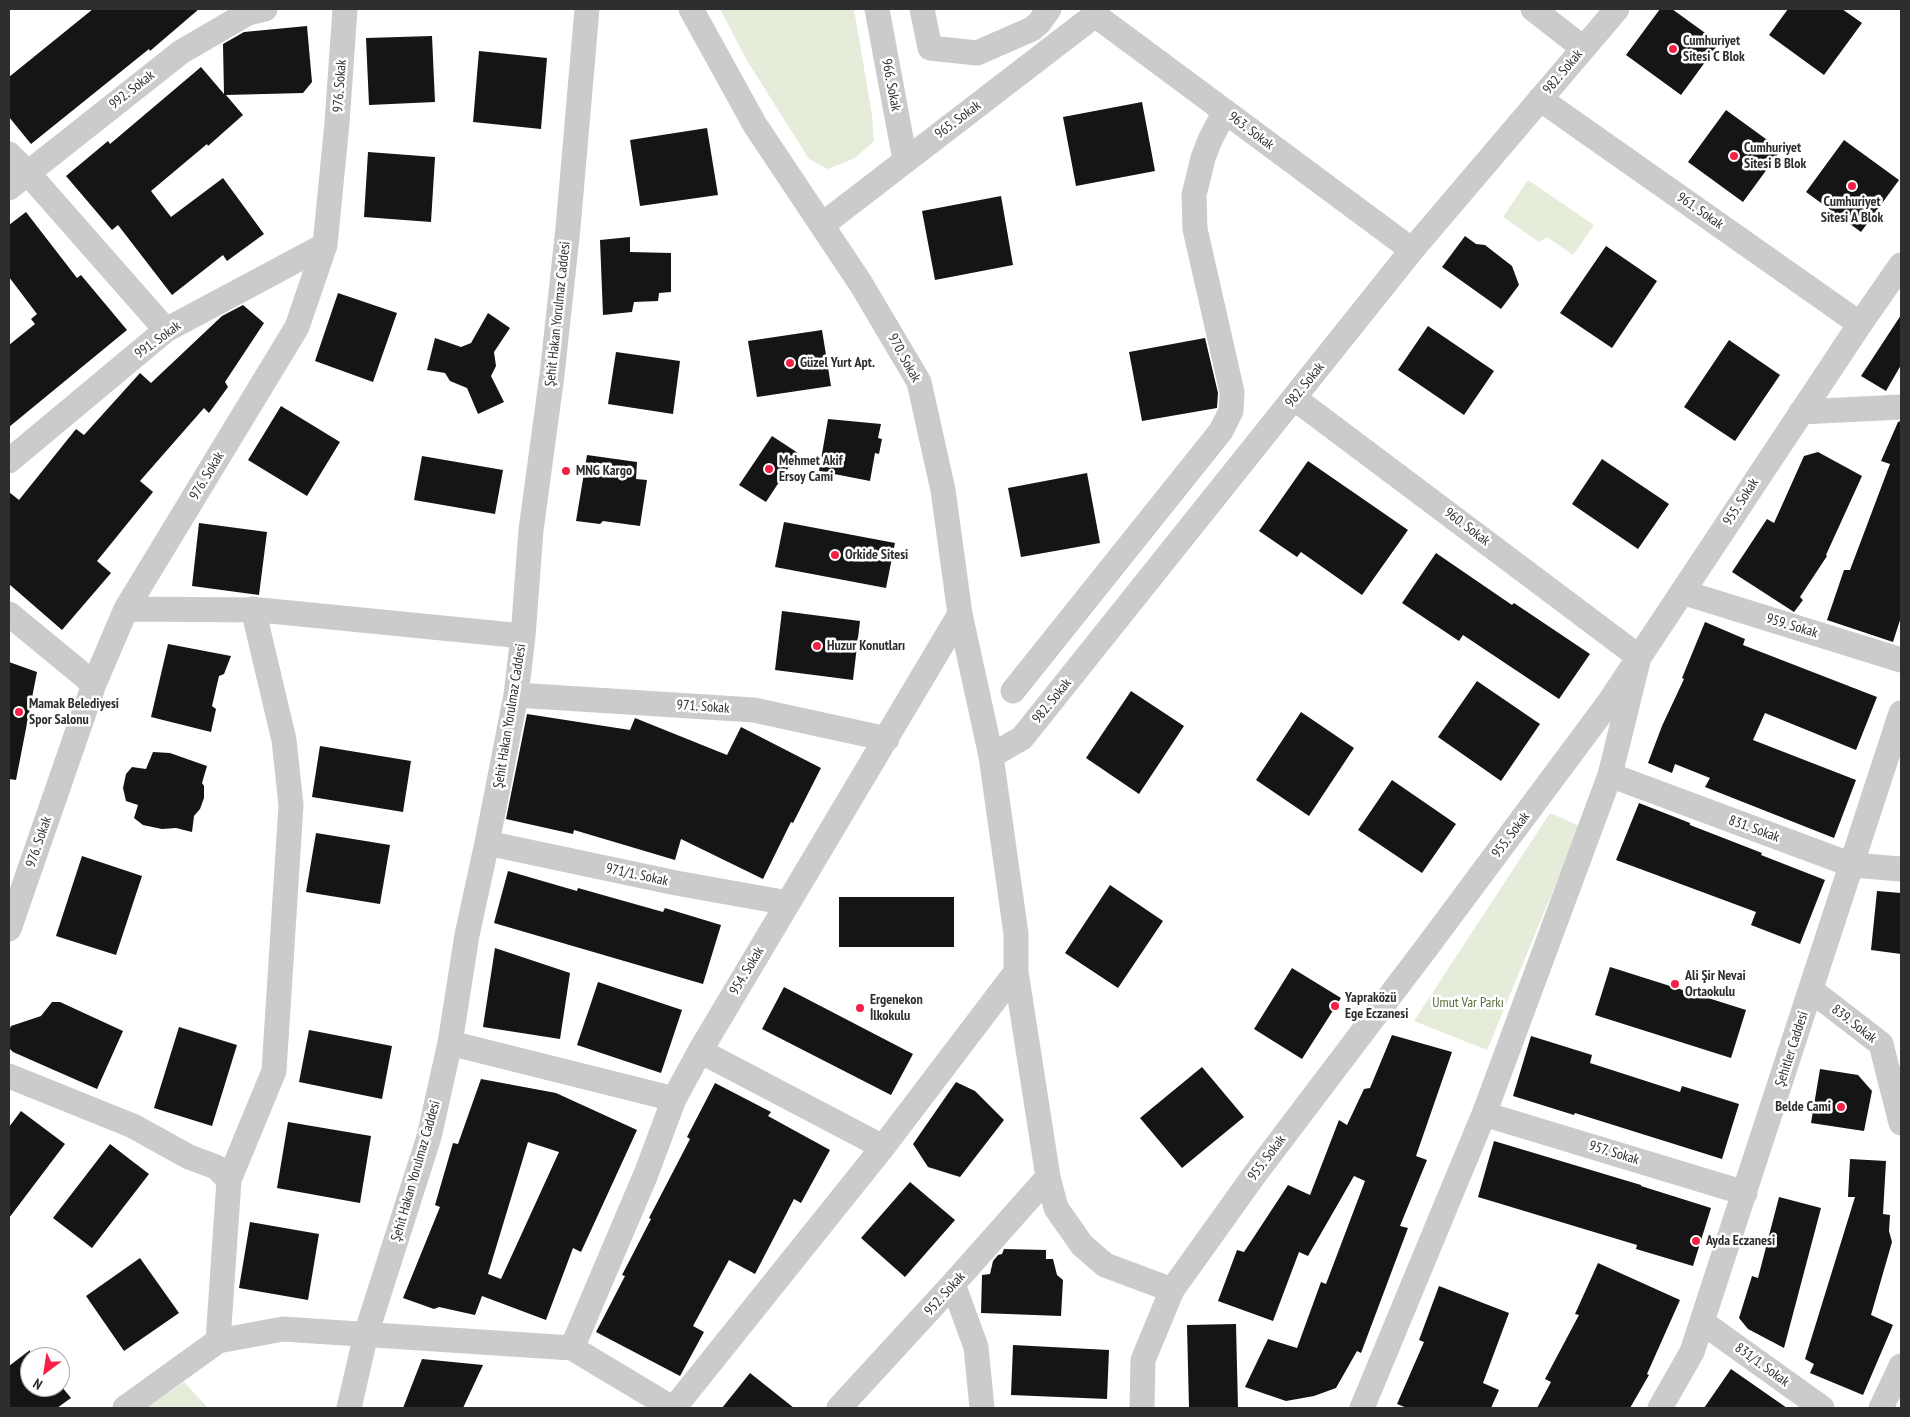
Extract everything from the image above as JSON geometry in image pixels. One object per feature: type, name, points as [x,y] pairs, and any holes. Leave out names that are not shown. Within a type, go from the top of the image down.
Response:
[{"type":"street","name":"992. Sokak","points":[[18,180],[181,52],[248,13],[265,9]]},
{"type":"street","name":"976. Sokak","points":[[9,930],[94,684],[126,609],[297,327],[324,245],[337,123],[345,9]]},
{"type":"street","name":"Şehit Hakan Yorulmaz Caddesi","points":[[349,1408],[366,1334],[429,1137],[450,1043],[467,936],[488,843],[516,695],[523,636],[530,530],[552,375],[587,9]]},
{"type":"street","name":"970. Sokak","points":[[691,9],[755,125],[861,284],[919,382],[943,490],[960,614],[991,756],[1016,934],[1016,972],[1048,1177],[1056,1208],[1082,1245],[1105,1265],[1172,1290]]},
{"type":"street","name":"966. Sokak","points":[[877,9],[906,160]]},
{"type":"street","points":[[922,9],[930,48],[977,53],[1032,29],[1049,9]]},
{"type":"street","points":[[1533,9],[1584,48]]},
{"type":"street","name":"982. Sokak","points":[[991,756],[1022,738],[1412,250],[1617,9]]},
{"type":"street","name":"965. Sokak","points":[[822,225],[1094,12]]},
{"type":"street","name":"963. Sokak","points":[[1094,12],[1225,112],[1412,250]]},
{"type":"street","name":"961. Sokak","points":[[1540,99],[1860,324]]},
{"type":"street","points":[[1013,691],[1221,431],[1231,411],[1232,392],[1195,229],[1194,195],[1203,158],[1225,112]]},
{"type":"street","points":[[9,154],[18,180],[166,330]]},
{"type":"street","name":"991. Sokak","points":[[9,461],[166,330],[324,245]]},
{"type":"street","name":"955. Sokak","points":[[1142,1408],[1143,1360],[1172,1290],[1255,1174],[1610,701],[1801,412],[1901,265]]},
{"type":"street","name":"960. Sokak","points":[[1294,398],[1639,657]]},
{"type":"street","points":[[1801,412],[1901,407]]},
{"type":"street","name":"959. Sokak","points":[[1682,592],[1901,660]]},
{"type":"street","points":[[126,609],[253,609],[523,636]]},
{"type":"street","points":[[218,1341],[229,1180],[274,1071],[291,805],[284,740],[253,609]]},
{"type":"street","points":[[9,614],[94,684]]},
{"type":"street","name":"954. Sokak","points":[[572,1348],[646,1174],[674,1099],[700,1051],[887,740],[960,614]]},
{"type":"street","points":[[1362,1408],[1484,1114],[1610,776],[1639,657]]},
{"type":"street","name":"971. Sokak","points":[[516,695],[754,710],[887,740]]},
{"type":"street","name":"Şehitler Caddesi","points":[[1660,1408],[1692,1352],[1901,713]]},
{"type":"street","name":"831. Sokak","points":[[1610,776],[1852,865],[1901,869]]},
{"type":"street","name":"971/1. Sokak","points":[[488,843],[676,883],[788,902]]},
{"type":"street","points":[[125,1408],[218,1341],[283,1329],[572,1348],[673,1408],[883,1147],[1016,972]]},
{"type":"street","name":"839. Sokak","points":[[1811,990],[1880,1044],[1901,1123]]},
{"type":"street","points":[[450,1043],[674,1099]]},
{"type":"street","points":[[700,1051],[883,1147]]},
{"type":"street","points":[[9,1076],[133,1126],[189,1157],[216,1166],[229,1180]]},
{"type":"street","name":"957. Sokak","points":[[1484,1114],[1744,1192]]},
{"type":"street","name":"952. Sokak","points":[[839,1408],[1048,1177]]},
{"type":"street","points":[[953,1284],[976,1347],[982,1408]]},
{"type":"street","name":"831/1. Sokak","points":[[1702,1322],[1822,1408]]},
{"type":"street","points":[[1881,1408],[1901,1366]]},
{"type":"green space","points":[[720,9],[854,9],[872,115],[874,141],[855,158],[828,169],[809,159],[746,59]]},
{"type":"green space","points":[[1528,180],[1594,225],[1573,255],[1547,237],[1539,242],[1503,217]]},
{"type":"green space","name":"Umut Var Parkı","points":[[1550,813],[1580,826],[1487,1050],[1414,1021]]},
{"type":"green space","points":[[184,1382],[208,1408],[145,1408]]},
{"type":"building","points":[[93,9],[199,9],[150,51],[149,49],[31,144],[9,117],[9,77]]},
{"type":"building","name":"Cumhuriyet Sitesi C Blok","points":[[1660,9],[1672,9],[1719,43],[1681,95],[1626,55]]},
{"type":"building","points":[[1788,9],[1842,9],[1862,23],[1824,75],[1769,35]]},
{"type":"building","points":[[307,26],[312,82],[303,93],[226,95],[243,115],[208,146],[207,144],[151,191],[171,217],[223,178],[264,234],[227,261],[223,255],[172,295],[118,225],[112,230],[66,176],[108,141],[110,144],[201,67],[224,94],[223,44],[244,32]]},
{"type":"building","points":[[432,36],[435,102],[369,105],[366,38]]},
{"type":"building","points":[[479,51],[547,58],[541,129],[473,122]]},
{"type":"building","points":[[1142,102],[1155,171],[1076,186],[1063,117]]},
{"type":"building","name":"Cumhuriyet Sitesi B Blok","points":[[1726,110],[1781,150],[1743,202],[1688,162]]},
{"type":"building","points":[[707,128],[718,195],[640,206],[630,140]]},
{"type":"building","name":"Cumhuriyet Sitesi A Blok","points":[[1844,140],[1899,180],[1861,232],[1806,192]]},
{"type":"building","points":[[368,152],[435,157],[431,222],[364,217]]},
{"type":"building","points":[[1001,196],[1013,265],[935,280],[922,211]]},
{"type":"building","points":[[26,212],[77,278],[81,275],[127,330],[9,427],[9,345],[35,324],[31,319],[37,314],[9,277],[9,225]]},
{"type":"building","points":[[1465,236],[1476,244],[1485,245],[1512,266],[1519,285],[1501,309],[1442,267]]},
{"type":"building","points":[[630,237],[630,252],[671,253],[671,292],[659,293],[658,301],[634,302],[632,312],[603,315],[600,240]]},
{"type":"building","points":[[1606,246],[1657,281],[1612,348],[1560,313]]},
{"type":"building","points":[[338,293],[397,313],[373,382],[315,361]]},
{"type":"building","points":[[243,305],[264,323],[225,382],[228,387],[209,413],[204,408],[140,481],[153,492],[97,561],[111,573],[62,630],[9,584],[9,492],[19,500],[76,429],[84,435],[140,373],[151,383],[222,316]]},
{"type":"building","points":[[488,313],[510,328],[494,352],[496,366],[491,376],[504,402],[478,414],[467,388],[450,381],[445,373],[427,370],[435,338],[461,347],[471,343]]},
{"type":"building","points":[[1901,315],[1901,365],[1886,391],[1861,376]]},
{"type":"building","points":[[1428,326],[1494,371],[1464,415],[1398,370]]},
{"type":"building","name":"Güzel Yurt Apt.","points":[[822,330],[831,386],[757,397],[748,341]]},
{"type":"building","points":[[1205,338],[1218,393],[1217,408],[1142,421],[1129,352]]},
{"type":"building","points":[[1729,340],[1780,375],[1735,441],[1684,407]]},
{"type":"building","points":[[616,352],[680,361],[673,414],[608,404]]},
{"type":"building","points":[[281,406],[340,442],[307,496],[248,460]]},
{"type":"building","points":[[828,419],[881,424],[878,438],[882,439],[879,454],[875,453],[870,481],[819,471]]},
{"type":"building","points":[[1901,421],[1901,617],[1893,642],[1827,620],[1844,570],[1850,570],[1890,464],[1881,461],[1898,422]]},
{"type":"building","name":"Mehmet Akif Ersoy Cami","points":[[772,436],[798,453],[766,502],[739,485]]},
{"type":"building","points":[[1818,452],[1862,476],[1827,556],[1800,597],[1803,600],[1794,612],[1732,572],[1767,519],[1774,523],[1804,456]]},
{"type":"building","points":[[587,455],[637,462],[636,479],[647,480],[640,526],[603,521],[600,524],[576,521]]},
{"type":"building","points":[[422,456],[503,470],[495,514],[414,500]]},
{"type":"building","points":[[1602,459],[1669,504],[1638,549],[1572,504]]},
{"type":"building","points":[[1308,461],[1408,530],[1362,595],[1301,552],[1297,557],[1259,531]]},
{"type":"building","points":[[1087,473],[1100,543],[1021,557],[1008,488]]},
{"type":"building","name":"Orkide Sitesi","points":[[784,522],[895,543],[886,588],[775,567]]},
{"type":"building","points":[[199,523],[267,532],[259,595],[192,586]]},
{"type":"building","points":[[1436,553],[1512,605],[1514,603],[1590,654],[1559,699],[1463,635],[1459,641],[1402,603]]},
{"type":"building","name":"Huzur Konutları","points":[[782,611],[860,621],[853,680],[775,670]]},
{"type":"building","points":[[1705,622],[1745,639],[1743,645],[1877,697],[1856,750],[1765,713],[1753,740],[1856,780],[1834,838],[1705,787],[1710,778],[1675,764],[1672,773],[1648,763],[1662,726],[1684,679],[1682,678]]},
{"type":"building","points":[[168,644],[231,656],[224,674],[219,676],[212,706],[216,709],[211,732],[151,717]]},
{"type":"building","name":"Mamak Belediyesi Spor Salonu","points":[[9,662],[37,672],[16,780],[9,779]]},
{"type":"building","points":[[1477,681],[1540,724],[1501,781],[1438,737]]},
{"type":"building","points":[[1131,691],[1184,726],[1139,794],[1086,758]]},
{"type":"building","points":[[1301,712],[1354,748],[1309,816],[1256,780]]},
{"type":"building","points":[[527,714],[630,730],[635,718],[727,755],[741,727],[821,768],[793,823],[791,822],[763,879],[681,839],[675,860],[574,830],[573,834],[506,819]]},
{"type":"building","points":[[320,746],[411,761],[403,812],[312,797]]},
{"type":"building","points":[[153,752],[170,753],[207,766],[202,783],[204,786],[204,798],[200,809],[194,816],[192,832],[176,828],[162,829],[143,825],[134,818],[138,805],[126,801],[123,788],[126,774],[132,767],[146,769]]},
{"type":"building","points":[[1392,780],[1456,824],[1422,873],[1358,830]]},
{"type":"building","points":[[1639,803],[1825,880],[1800,944],[1751,925],[1756,912],[1616,860]]},
{"type":"building","points":[[316,833],[390,845],[380,904],[306,892]]},
{"type":"building","points":[[82,856],[142,876],[116,955],[56,936]]},
{"type":"building","points":[[508,871],[577,891],[578,888],[663,912],[665,908],[721,925],[703,984],[494,923]]},
{"type":"building","points":[[1110,885],[1163,921],[1118,988],[1065,953]]},
{"type":"building","points":[[1877,891],[1901,893],[1901,954],[1871,950]]},
{"type":"building","points":[[839,897],[954,897],[954,947],[839,947]]},
{"type":"building","points":[[495,948],[570,973],[560,1039],[483,1027]]},
{"type":"building","points":[[1610,967],[1746,1010],[1731,1058],[1595,1015]]},
{"type":"building","points":[[1292,968],[1341,998],[1302,1059],[1254,1029]]},
{"type":"building","points":[[598,982],[682,1010],[661,1073],[577,1045]]},
{"type":"building","points":[[784,987],[913,1054],[891,1095],[762,1029]]},
{"type":"building","points":[[52,1002],[60,1002],[123,1031],[97,1089],[13,1052],[9,1048],[9,1031],[11,1026],[41,1016]]},
{"type":"building","points":[[179,1027],[237,1045],[212,1126],[154,1108]]},
{"type":"building","points":[[309,1030],[392,1046],[382,1099],[299,1082]]},
{"type":"building","points":[[1392,1035],[1452,1052],[1416,1156],[1427,1160],[1400,1226],[1408,1228],[1361,1353],[1357,1351],[1336,1388],[1314,1396],[1286,1401],[1245,1387],[1268,1339],[1297,1348],[1321,1282],[1326,1284],[1365,1181],[1354,1176],[1308,1256],[1299,1252],[1273,1321],[1218,1301],[1237,1250],[1244,1252],[1288,1185],[1310,1195],[1339,1120],[1347,1125],[1364,1089],[1370,1088]]},
{"type":"building","points":[[1531,1036],[1592,1055],[1590,1063],[1680,1092],[1682,1086],[1739,1104],[1722,1159],[1575,1113],[1574,1115],[1513,1096]]},
{"type":"building","points":[[1202,1067],[1244,1117],[1182,1168],[1140,1118]]},
{"type":"building","name":"Belde Cami","points":[[1820,1069],[1858,1075],[1872,1091],[1864,1131],[1811,1123]]},
{"type":"building","points":[[481,1079],[556,1093],[637,1130],[581,1252],[573,1248],[546,1320],[482,1296],[475,1315],[439,1307],[434,1309],[403,1298],[440,1207],[435,1205],[453,1143],[458,1144]],"holes":[[[528,1142],[559,1152],[501,1279],[488,1274]]]},
{"type":"building","points":[[956,1082],[975,1091],[1004,1120],[960,1177],[928,1167],[913,1144]]},
{"type":"building","points":[[715,1083],[771,1112],[768,1116],[830,1150],[801,1203],[794,1199],[755,1274],[729,1260],[693,1326],[704,1332],[680,1376],[596,1332],[625,1276],[622,1275],[690,1139],[687,1137]]},
{"type":"building","points":[[21,1111],[65,1144],[9,1218],[9,1127]]},
{"type":"building","points":[[288,1122],[371,1136],[360,1203],[277,1188]]},
{"type":"building","points":[[1494,1141],[1711,1208],[1693,1266],[1636,1249],[1637,1245],[1478,1197]]},
{"type":"building","points":[[110,1144],[149,1174],[92,1248],[53,1218]]},
{"type":"building","points":[[1850,1159],[1886,1161],[1883,1214],[1890,1215],[1889,1231],[1892,1242],[1871,1315],[1893,1325],[1863,1395],[1810,1373],[1814,1364],[1805,1359],[1855,1197],[1848,1197]]},
{"type":"building","points":[[910,1182],[955,1220],[905,1277],[861,1238]]},
{"type":"building","points":[[1779,1197],[1821,1208],[1784,1348],[1748,1329],[1739,1318],[1752,1276],[1758,1278]]},
{"type":"building","points":[[250,1222],[319,1234],[308,1300],[239,1288]]},
{"type":"building","points":[[1004,1249],[1046,1250],[1046,1259],[1053,1259],[1057,1275],[1063,1280],[1061,1316],[981,1313],[982,1275],[990,1274],[993,1261],[998,1255],[1002,1254]]},
{"type":"building","points":[[140,1258],[179,1313],[124,1351],[86,1296]]},
{"type":"building","points":[[1598,1263],[1680,1300],[1647,1374],[1649,1375],[1630,1408],[1537,1408],[1551,1382],[1545,1379],[1579,1315],[1575,1314]]},
{"type":"building","points":[[1439,1286],[1509,1313],[1483,1383],[1499,1390],[1491,1408],[1407,1408],[1397,1404],[1424,1342],[1419,1340]]},
{"type":"building","points":[[1236,1324],[1238,1408],[1189,1408],[1187,1325]]},
{"type":"building","points":[[1013,1345],[1109,1350],[1107,1399],[1011,1395]]},
{"type":"building","points":[[20,1358],[20,1397],[71,1398],[57,1408],[9,1408],[9,1366]]},
{"type":"building","points":[[422,1359],[483,1365],[463,1408],[403,1408]]},
{"type":"building","points":[[1731,1369],[1787,1408],[1704,1408]]},
{"type":"building","points":[[750,1373],[794,1408],[722,1408]]},
{"type":"place","name":"Cumhuriyet Sitesi C Blok","points":[[1673,49]]},
{"type":"place","name":"Cumhuriyet Sitesi B Blok","points":[[1734,156]]},
{"type":"place","name":"Cumhuriyet Sitesi A Blok","points":[[1852,186]]},
{"type":"place","name":"Güzel Yurt Apt.","points":[[790,363]]},
{"type":"place","name":"Mehmet Akif Ersoy Cami","points":[[769,469]]},
{"type":"place","name":"MNG Kargo","points":[[566,471]]},
{"type":"place","name":"Orkide Sitesi","points":[[835,555]]},
{"type":"place","name":"Huzur Konutları","points":[[817,646]]},
{"type":"place","name":"Mamak Belediyesi Spor Salonu","points":[[19,712]]},
{"type":"place","name":"Ali Şir Nevai Ortaokulu","points":[[1675,984]]},
{"type":"place","name":"Yapraközü Ege Eczanesi","points":[[1335,1006]]},
{"type":"place","name":"Ergenekon İlkokulu","points":[[860,1008]]},
{"type":"place","name":"Belde Cami","points":[[1841,1107]]},
{"type":"place","name":"Ayda Eczanesi","points":[[1696,1241]]}]
